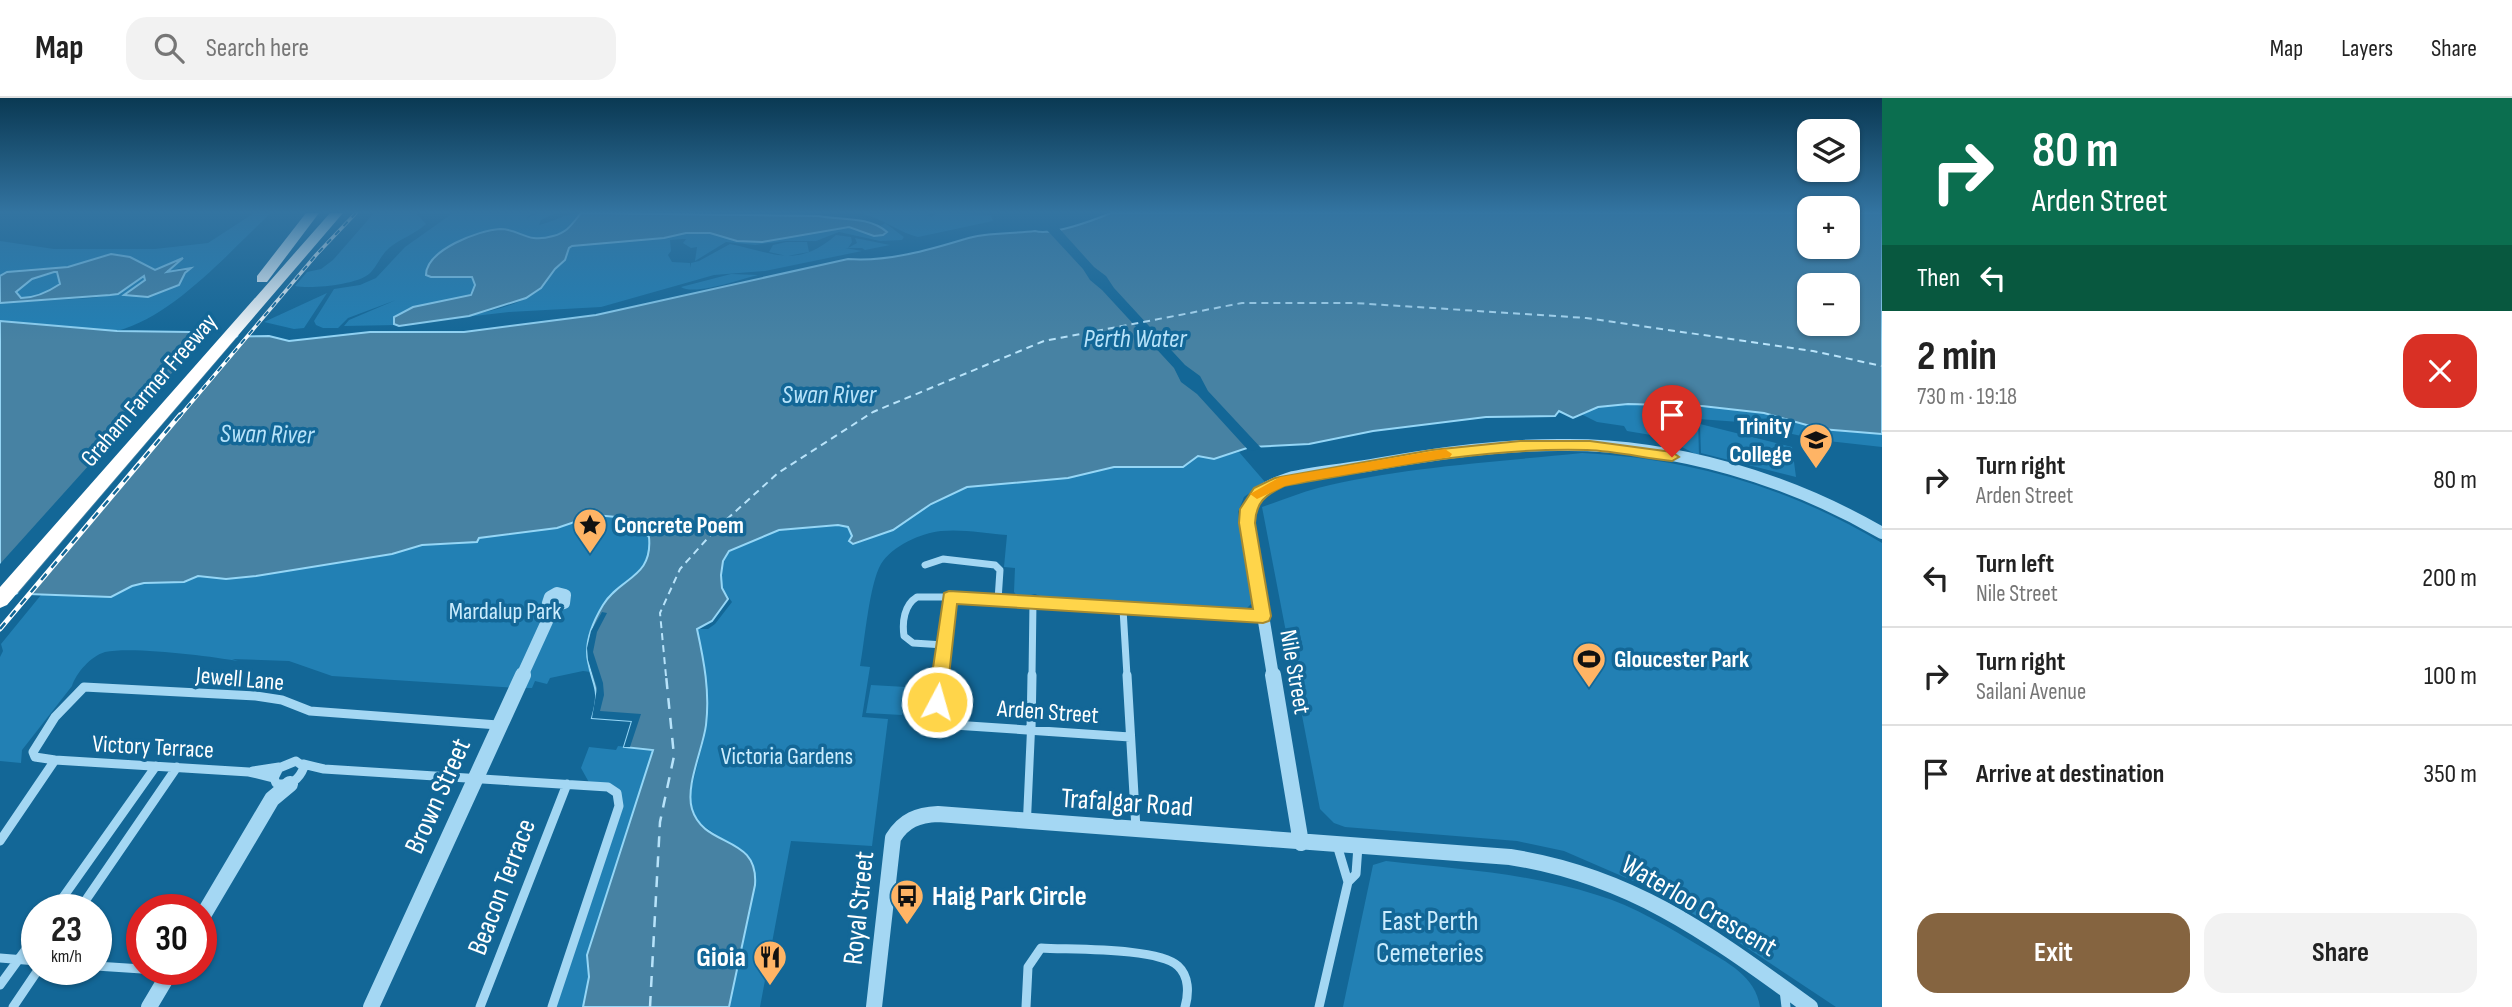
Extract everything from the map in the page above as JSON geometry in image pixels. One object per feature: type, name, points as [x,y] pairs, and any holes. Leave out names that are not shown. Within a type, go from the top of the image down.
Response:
[{"type":"highway","points":[[260,291],[284,255]]},
{"type":"highway","name":"Graham Farmer Freeway","points":[[0,600],[288,255]]},
{"type":"highway","name":"Graham Farmer Freeway","points":[[0,580],[260,291],[296,255]]},
{"type":"street","name":"Nile Street","points":[[1301,842],[1247,523],[1248,509],[1260,492],[1280,482],[1432,455],[1520,445],[1574,444],[1642,451],[1699,462],[1812,498],[1882,533]]},
{"type":"street","points":[[925,565],[943,559],[990,562],[1000,570],[998,600]]},
{"type":"street","points":[[944,645],[905,639],[902,632],[906,604],[912,598],[921,595],[1263,616]]},
{"type":"street","name":"Arden Street","points":[[949,597],[937,702],[937,714],[942,720],[954,725],[1130,737]]},
{"type":"street","points":[[1027,821],[1033,603]]},
{"type":"street","name":"Brown Street","points":[[371,1007],[554,606]]},
{"type":"street","points":[[1124,608],[1136,829]]},
{"type":"street","name":"Jewell Lane","points":[[55,760],[35,757],[33,752],[37,743],[84,687],[211,695],[265,695],[289,700],[310,712],[499,725]]},
{"type":"street","points":[[0,841],[55,760]]},
{"type":"street","name":"Victory Terrace","points":[[55,760],[249,772],[285,780],[324,769]]},
{"type":"street","name":"Victory Terrace","points":[[249,772],[280,767],[292,761],[324,769],[566,784],[608,788],[617,793],[619,806],[552,1007]]},
{"type":"street","points":[[216,894],[272,799],[285,780],[303,764]]},
{"type":"street","points":[[65,894],[156,766]]},
{"type":"street","points":[[90,894],[177,767]]},
{"type":"street","points":[[280,767],[285,780]]},
{"type":"street","name":"Beacon Terrace","points":[[480,1007],[566,784]]},
{"type":"street","name":"Trafalgar Road","points":[[906,820],[917,815],[938,814],[1347,846]]},
{"type":"street","name":"Royal Street","points":[[874,1007],[891,847],[898,829],[906,820]]},
{"type":"street","points":[[1347,846],[1356,874],[1348,883]]},
{"type":"street","points":[[1320,1007],[1348,883],[1347,846]]},
{"type":"street","name":"Waterloo Crescent","points":[[1347,846],[1510,857],[1547,863],[1607,880],[1686,923],[1810,1007]]},
{"type":"street","points":[[1026,1007],[1028,964],[1033,954],[1041,948],[1169,960],[1182,971],[1190,993],[1185,1007]]},
{"type":"street","points":[[0,985],[21,956]]},
{"type":"street","points":[[0,958],[19,959]]},
{"type":"street","points":[[13,1007],[28,985]]},
{"type":"street","points":[[149,1007],[162,985]]},
{"type":"street","points":[[1784,988],[1786,1007]]},
{"type":"green space","points":[[0,255],[106,255],[71,266],[16,270],[0,276]]},
{"type":"green space","points":[[122,255],[227,255],[159,312],[117,331],[0,321],[0,303],[118,294],[144,276],[145,280],[125,295],[149,297],[179,285],[179,281],[190,269],[180,268],[166,272],[170,268],[166,265],[155,270]]},
{"type":"green space","points":[[337,255],[382,255],[372,271],[363,278],[333,285],[295,286],[307,272],[321,269]]},
{"type":"green space","points":[[397,255],[439,255],[426,275],[472,277],[475,285],[468,297],[413,307],[396,325],[344,326],[349,320],[396,300],[348,318],[338,328],[316,325],[314,321],[334,289],[360,285],[376,278]]},
{"type":"green space","points":[[567,255],[668,255],[672,262],[690,263],[691,268],[691,263],[709,255],[841,255],[765,271],[714,275],[601,307],[509,312],[440,320],[494,310],[522,300],[544,285],[554,269]]},
{"type":"green space","points":[[57,272],[60,284],[46,292],[20,298],[16,292],[32,279]]},
{"type":"green space","points":[[731,274],[758,275],[707,288],[681,287]]},
{"type":"green space","points":[[327,293],[304,328],[294,329],[264,322]]},
{"type":"green space","points":[[1628,404],[1702,406],[1764,413],[1821,429],[1882,434],[1882,447],[1819,440],[1740,422],[1698,419],[1699,456],[1663,437],[1627,431],[1624,426],[1597,422],[1581,414],[1598,407]]},
{"type":"green space","points":[[1700,424],[1792,447],[1796,477],[1701,453]]},
{"type":"green space","name":"Victoria Gardens","points":[[1239,452],[1265,482],[1244,497],[1238,512],[1252,603],[1245,610],[1047,599],[1035,594],[1019,598],[1014,592],[1015,568],[1004,567],[1007,535],[957,530],[933,532],[908,542],[886,557],[873,585],[860,666],[870,667],[862,717],[888,719],[872,846],[791,841],[760,1007],[729,1007],[756,877],[721,838],[698,822],[691,806],[691,790],[703,743],[708,701],[697,629],[708,629],[715,624],[732,602],[722,588],[721,575],[723,561],[729,551],[779,530],[838,525],[848,527],[852,536],[849,541],[854,544],[893,530],[931,504],[967,487],[1068,478],[1114,467],[1183,467],[1198,456],[1214,459]]},
{"type":"green space","name":"Gloucester Park","points":[[1582,453],[1661,461],[1738,479],[1812,506],[1882,543],[1882,1007],[1836,1007],[1654,890],[1564,851],[1517,841],[1345,827],[1334,823],[1320,809],[1262,507],[1318,488],[1382,475]]},
{"type":"green space","name":"Mardalup Park","points":[[595,515],[612,516],[632,522],[650,538],[650,547],[645,562],[609,599],[597,618],[590,639],[591,672],[583,671],[550,678],[547,684],[535,681],[532,688],[516,688],[332,676],[289,661],[232,659],[238,661],[190,654],[117,650],[105,652],[89,661],[22,750],[21,763],[0,761],[1,644],[41,595],[111,597],[144,583],[184,582],[198,576],[256,576],[392,554],[422,545],[460,544],[479,538],[557,528]]},
{"type":"green space","points":[[871,685],[906,687],[902,715],[866,713]]},
{"type":"green space","points":[[618,746],[653,749],[588,955],[589,977],[583,1007],[552,1007],[619,806],[617,793],[591,786],[581,768],[589,747],[616,750]]},
{"type":"green space","name":"East Perth Cemeteries","points":[[1386,861],[1519,877],[1571,888],[1625,905],[1731,965],[1753,987],[1760,1007],[1343,1007],[1373,865]]},
{"type":"water","points":[[106,255],[130,257],[155,270],[183,258],[167,272],[191,268],[179,285],[148,297],[124,295],[145,280],[144,276],[118,294],[0,303],[0,276],[7,272],[68,267]],"holes":[[[54,272],[57,272],[60,284],[31,297],[21,298],[16,292],[32,279]]]},
{"type":"water","points":[[567,255],[541,288],[526,298],[469,316],[399,326],[394,324],[394,317],[413,307],[471,295],[475,285],[472,277],[426,275],[428,266],[435,257]]},
{"type":"water","name":"Swan River","points":[[899,255],[1797,255],[1797,259],[1860,259],[1860,255],[1882,255],[1882,434],[1821,429],[1764,413],[1702,406],[1628,404],[1598,407],[1573,418],[1559,411],[1555,416],[1486,417],[1373,431],[1309,444],[1250,447],[1214,459],[1198,456],[1183,467],[1114,467],[1068,478],[967,487],[931,504],[893,530],[853,544],[849,541],[852,536],[848,527],[838,525],[779,530],[729,551],[723,561],[721,575],[722,588],[728,599],[712,621],[697,629],[706,677],[707,713],[690,800],[698,822],[707,831],[740,849],[749,857],[754,869],[755,885],[729,1007],[583,1007],[589,977],[587,955],[653,750],[624,747],[632,721],[592,718],[596,694],[587,646],[596,617],[610,596],[641,569],[649,551],[649,537],[627,518],[595,515],[557,528],[479,538],[477,542],[422,545],[392,554],[256,576],[226,579],[198,576],[184,582],[144,583],[111,597],[0,593],[0,321],[117,331],[191,332],[205,337],[269,336],[289,341],[370,332],[464,332],[596,315],[848,259]]},
{"type":"pier","points":[[1070,255],[1084,255],[1106,276],[1185,365],[1200,376],[1208,391],[1262,449],[1249,451],[1197,394],[1181,382],[1174,368],[1090,280]]},
{"type":"pier","points":[[252,332],[29,598],[15,597],[241,333]]},
{"type":"pier","points":[[239,333],[0,596],[0,564],[207,334]]},
{"type":"pier","points":[[602,612],[607,613],[597,632],[593,652],[603,683],[604,695],[600,711],[641,714],[630,747],[624,747],[632,721],[592,718],[597,688],[587,648],[591,631]]},
{"type":"ferry route","points":[[666,676],[660,613],[680,569],[716,529],[778,473],[873,412],[1044,341],[1242,303],[1355,303],[1586,318],[1813,351],[1882,366]]},
{"type":"ferry route","points":[[650,1007],[660,822],[674,756],[666,675]]},
{"type":"railway","points":[[179,417],[316,255]]},
{"type":"railway","points":[[0,629],[180,415]]},
{"type":"slow traffic","points":[[1257,494],[1280,482],[1308,476],[1445,454]]},
{"type":"place","name":"Trinity College","points":[[1816,470]]},
{"type":"place","name":"Concrete Poem","points":[[590,555]]},
{"type":"place","name":"Gloucester Park","points":[[1589,689]]},
{"type":"place","name":"Haig Park Circle","points":[[907,926]]},
{"type":"place","name":"Gioia","points":[[770,987]]},
{"type":"route","points":[[937,702],[949,597],[1263,616],[1247,523],[1248,509],[1260,492],[1280,482],[1432,455],[1520,445],[1590,445],[1672,457]]},
{"type":"water label","name":"Perth Water","points":[[1135,339]]}]
